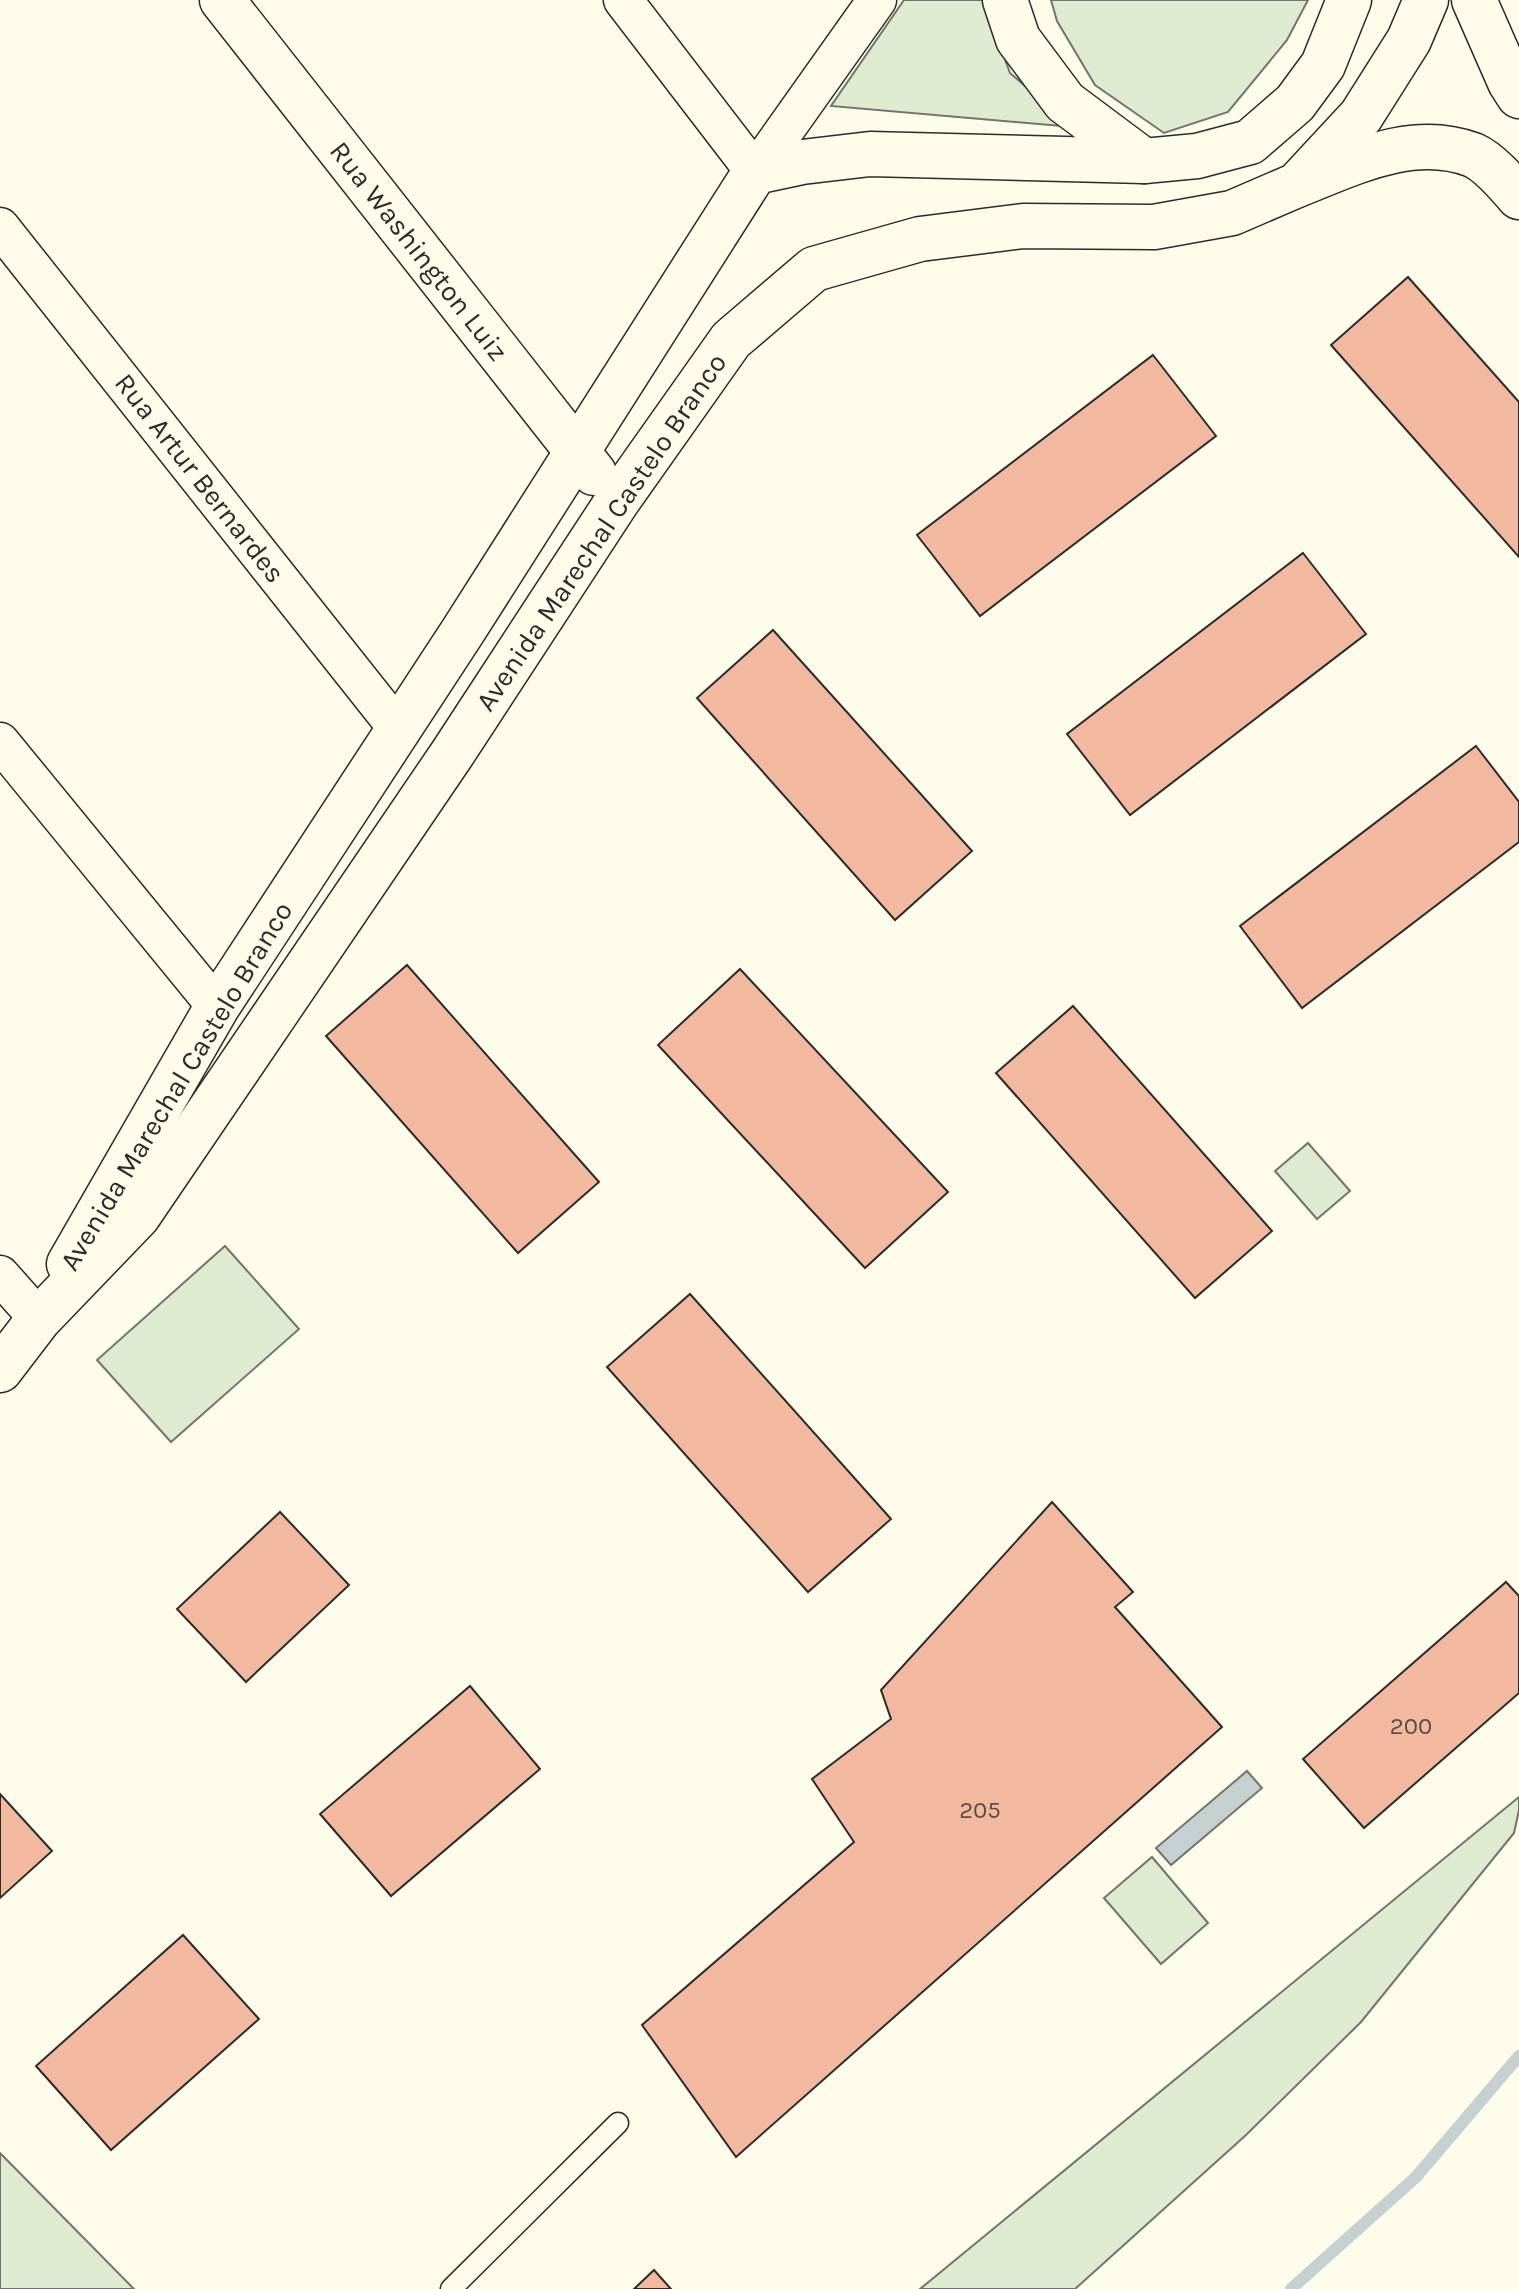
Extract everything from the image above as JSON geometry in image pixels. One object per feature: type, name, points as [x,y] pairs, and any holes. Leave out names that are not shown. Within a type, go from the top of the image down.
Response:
[{"type":"street","name":"Rua Washington Luiz","points":[[222,0],[577,454],[618,500]]},
{"type":"street","points":[[623,0],[755,172]]},
{"type":"street","points":[[755,172],[877,0]]},
{"type":"street","points":[[1005,0],[1018,39],[1065,102],[1144,161]]},
{"type":"street","points":[[755,172],[802,162],[870,154],[1144,161],[1197,156],[1250,142],[1295,103],[1323,65],[1349,0]]},
{"type":"street","name":"Avenida Marechal Castelo Branco","points":[[0,1370],[39,1319],[138,1216],[452,754],[618,500],[731,340],[814,269],[920,239],[1023,226],[1154,227],[1232,213],[1297,185],[1361,116],[1409,40],[1426,0]]},
{"type":"street","points":[[1474,0],[1519,96]]},
{"type":"street","points":[[1297,185],[1394,150],[1437,146],[1475,156],[1506,181],[1519,197]]},
{"type":"street","name":"Avenida Marechal Castelo Branco","points":[[39,1319],[217,1007],[577,454],[755,172]]},
{"type":"street","name":"Rua Artur Bernardes","points":[[0,227],[399,730]]},
{"type":"street","points":[[0,742],[217,1007]]},
{"type":"street","points":[[0,1275],[39,1319]]},
{"type":"lane","points":[[451,2289],[618,2123]]},
{"type":"green space","points":[[904,0],[983,0],[1010,73],[1073,127],[831,106]]},
{"type":"green space","points":[[1051,0],[1308,0],[1287,40],[1228,112],[1164,133],[1095,85],[1057,21]]},
{"type":"green space","points":[[1308,1143],[1350,1191],[1317,1219],[1275,1171]]},
{"type":"green space","points":[[225,1246],[299,1329],[171,1442],[97,1360]]},
{"type":"green space","points":[[1519,1797],[1514,1833],[1361,2022],[1246,2135],[1075,2289],[920,2289]]},
{"type":"green space","points":[[1152,1857],[1208,1923],[1161,1964],[1104,1898]]},
{"type":"green space","points":[[0,2153],[134,2289],[0,2289]]},
{"type":"shaded area","points":[[1247,1771],[1262,1788],[1171,1865],[1156,1848]]},
{"type":"building","points":[[1408,277],[1519,402],[1519,557],[1331,345]]},
{"type":"building","points":[[1153,355],[1216,436],[980,616],[917,535]]},
{"type":"building","points":[[1303,553],[1366,634],[1130,815],[1067,734]]},
{"type":"building","points":[[773,630],[972,851],[895,920],[697,698]]},
{"type":"building","points":[[1476,746],[1519,802],[1519,842],[1302,1008],[1240,926]]},
{"type":"building","points":[[407,965],[599,1182],[518,1253],[326,1036]]},
{"type":"building","points":[[740,969],[948,1192],[865,1268],[658,1045]]},
{"type":"building","points":[[1073,1006],[1272,1231],[1195,1298],[996,1073]]},
{"type":"building","points":[[690,1294],[891,1519],[808,1592],[607,1367]]},
{"type":"building","points":[[1052,1502],[1133,1592],[1115,1607],[1222,1727],[736,2157],[642,2025],[854,1842],[812,1779],[891,1719],[881,1690]]},
{"type":"building","points":[[280,1512],[349,1585],[246,1682],[177,1609]]},
{"type":"building","points":[[1506,1582],[1519,1596],[1519,1693],[1364,1828],[1303,1759]]},
{"type":"building","points":[[470,1686],[540,1769],[391,1896],[320,1814]]},
{"type":"building","points":[[0,1794],[52,1851],[0,1898]]},
{"type":"building","points":[[183,1935],[259,2019],[111,2150],[36,2066]]},
{"type":"building","points":[[654,2270],[671,2289],[634,2289]]},
{"type":"waterway","points":[[1291,2289],[1416,2177],[1519,2056]]}]
